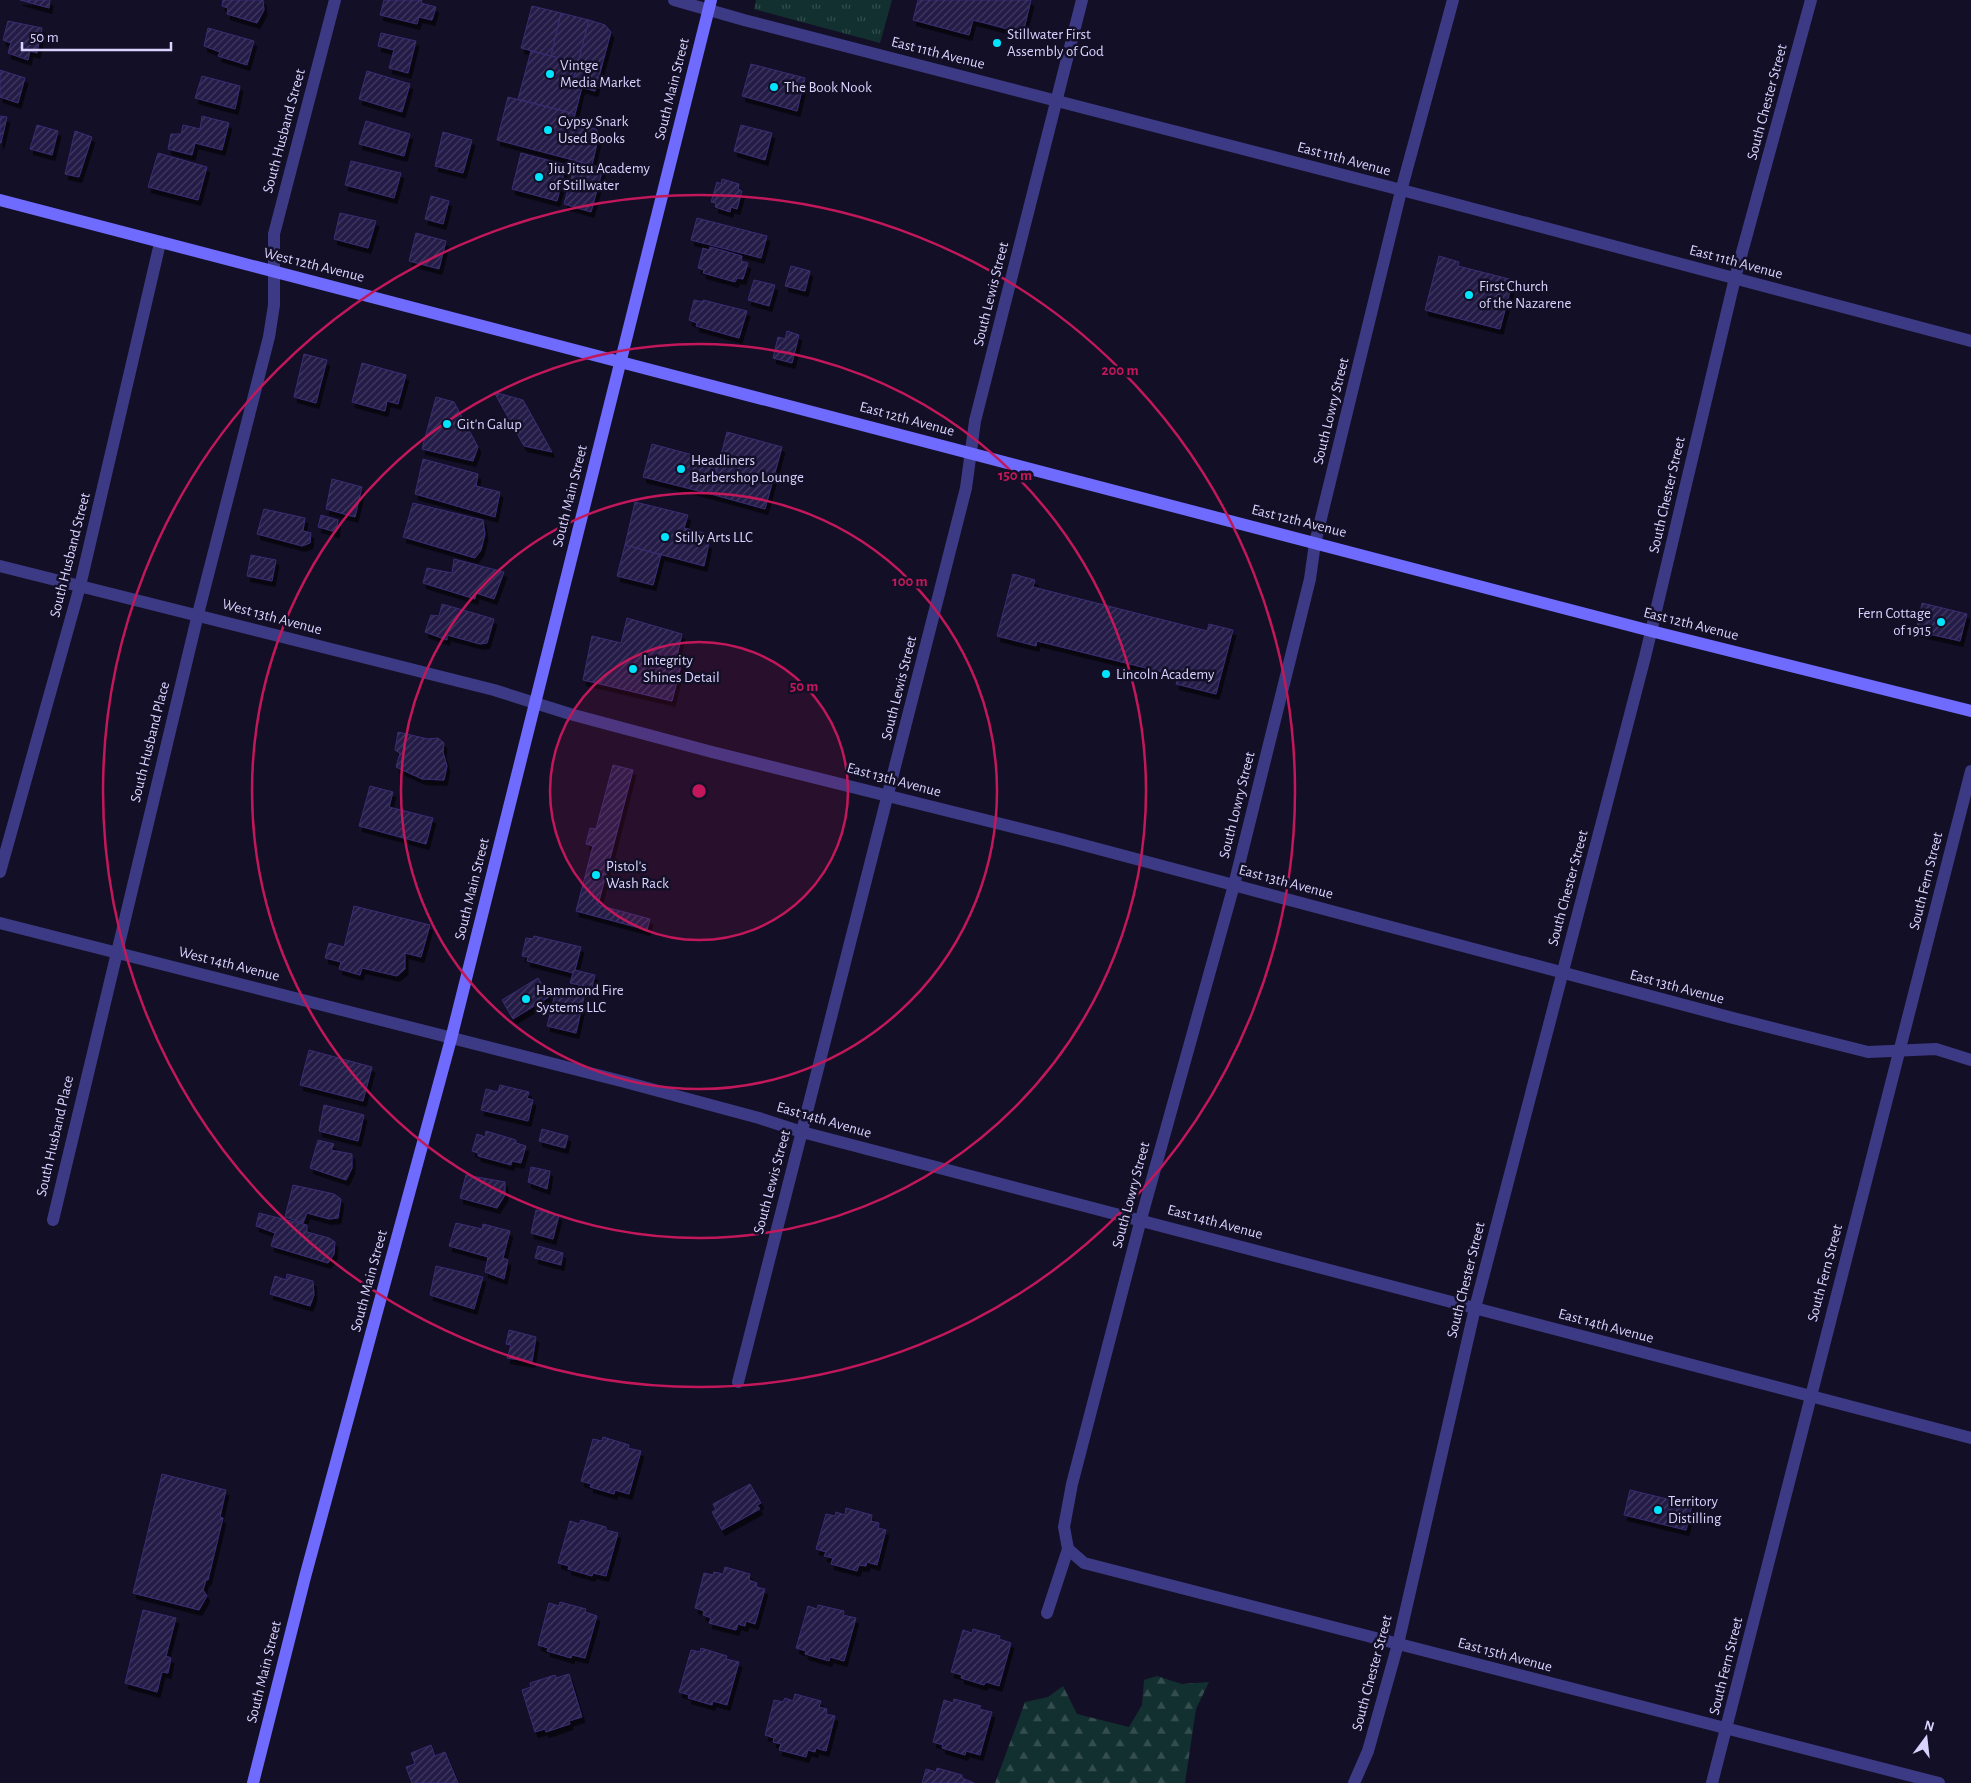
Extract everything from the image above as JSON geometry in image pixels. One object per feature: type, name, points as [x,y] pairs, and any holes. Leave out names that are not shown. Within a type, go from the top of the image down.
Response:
[{"type":"main road","name":"South Main Street","points":[[253,1783],[305,1577],[451,1039],[619,362],[710,5]]},
{"type":"main road","name":"West 12th Avenue","points":[[0,200],[619,362]]},
{"type":"main road","name":"East 12th Avenue","points":[[619,362],[1651,631],[1971,711]]},
{"type":"street","name":"South Husband Street","points":[[274,272],[274,234],[335,0]]},
{"type":"street","name":"East 11th Avenue","points":[[674,0],[710,5],[1057,101],[1971,341]]},
{"type":"street","name":"South Lewis Street","points":[[738,1382],[966,488],[975,421],[1082,0]]},
{"type":"street","name":"South Lowry Street","points":[[1047,1613],[1068,1549],[1064,1527],[1072,1484],[1141,1219],[1234,886],[1310,579],[1315,543],[1402,191],[1453,0]]},
{"type":"street","name":"South Chester Street","points":[[1354,1783],[1368,1751],[1398,1644],[1475,1308],[1651,631],[1735,278],[1811,0]]},
{"type":"street","name":"South Husband Street","points":[[0,872],[80,586],[160,243]]},
{"type":"street","name":"South Husband Place","points":[[53,1220],[115,953],[268,338],[274,306],[274,272]]},
{"type":"street","name":"West 13th Avenue","points":[[0,566],[198,614],[536,702]]},
{"type":"street","name":"East 13th Avenue","points":[[536,702],[702,749],[1868,1052],[1936,1049],[1971,1060]]},
{"type":"street","name":"South Fern Street","points":[[1712,1783],[1971,771]]},
{"type":"street","name":"West 14th Avenue","points":[[0,923],[270,990],[451,1039]]},
{"type":"street","name":"East 14th Avenue","points":[[451,1039],[740,1113],[802,1132],[1141,1219],[1971,1438]]},
{"type":"street","name":"East 15th Avenue","points":[[1068,1549],[1084,1563],[1939,1783]]},
{"type":"green space","points":[[756,0],[892,0],[880,43],[754,9]]},
{"type":"green space","points":[[1157,1676],[1182,1684],[1209,1682],[1196,1709],[1185,1783],[995,1783],[1025,1702],[1048,1697],[1063,1686],[1077,1714],[1129,1727],[1142,1705],[1144,1680]]},
{"type":"building","points":[[20,0],[50,0],[49,8]]},
{"type":"building","points":[[223,0],[263,0],[264,10],[257,23],[227,14],[228,8],[222,6]]},
{"type":"building","points":[[384,0],[422,0],[421,3],[436,7],[432,20],[419,17],[417,24],[380,15]]},
{"type":"building","points":[[918,0],[1031,0],[1023,33],[973,20],[969,35],[913,20]]},
{"type":"building","points":[[532,6],[561,13],[551,56],[521,48]]},
{"type":"building","points":[[561,13],[589,20],[578,63],[551,56]]},
{"type":"building","points":[[589,20],[605,25],[611,32],[601,69],[578,63]]},
{"type":"building","points":[[8,21],[42,28],[37,53],[30,51],[28,60],[8,53],[11,43],[3,40]]},
{"type":"building","points":[[208,28],[254,41],[247,65],[218,56],[220,52],[204,46]]},
{"type":"building","points":[[381,33],[416,41],[408,73],[389,68],[394,50],[378,46]]},
{"type":"building","name":"Vintge Media Market","points":[[531,51],[578,63],[572,85],[582,87],[575,114],[518,99]]},
{"type":"building","points":[[578,63],[601,69],[595,91],[572,85]]},
{"type":"building","name":"The Book Nook","points":[[751,64],[805,78],[797,111],[742,96]]},
{"type":"building","points":[[0,70],[25,78],[18,103],[0,97]]},
{"type":"building","points":[[367,71],[410,84],[402,112],[359,99]]},
{"type":"building","points":[[202,76],[240,86],[235,109],[195,98]]},
{"type":"building","name":"Gypsy Snark Used Books","points":[[508,97],[575,114],[573,123],[596,129],[599,135],[592,165],[497,140]]},
{"type":"building","points":[[0,116],[7,117],[1,143],[0,143]]},
{"type":"building","points":[[202,116],[229,123],[222,150],[195,143],[192,155],[168,149],[171,134],[181,134],[183,125],[200,129]]},
{"type":"building","points":[[366,121],[410,134],[404,156],[359,144]]},
{"type":"building","points":[[37,125],[58,131],[52,155],[30,149]]},
{"type":"building","points":[[741,125],[772,133],[765,160],[734,151]]},
{"type":"building","points":[[75,131],[92,137],[79,177],[65,174]]},
{"type":"building","points":[[443,132],[472,140],[463,173],[435,166]]},
{"type":"building","points":[[158,153],[207,167],[198,200],[148,187]]},
{"type":"building","name":"Jiu Jitsu Academy of Stillwater","points":[[521,153],[566,165],[557,201],[512,189]]},
{"type":"building","points":[[351,161],[401,173],[394,198],[345,185]]},
{"type":"building","points":[[576,161],[603,168],[591,212],[564,204]]},
{"type":"building","points":[[722,179],[739,184],[738,189],[742,191],[737,209],[731,207],[730,212],[715,207],[716,203],[711,202],[717,182],[721,184]]},
{"type":"building","points":[[431,196],[449,201],[443,224],[425,219]]},
{"type":"building","points":[[340,213],[376,221],[368,248],[334,239]]},
{"type":"building","points":[[697,218],[767,236],[761,258],[691,240]]},
{"type":"building","points":[[416,233],[446,241],[439,269],[409,261]]},
{"type":"building","points":[[710,247],[742,256],[741,261],[748,263],[743,279],[737,278],[735,282],[703,273],[704,270],[698,268],[703,248],[709,250]]},
{"type":"building","name":"First Church of the Nazarene","points":[[1439,256],[1459,262],[1458,266],[1513,280],[1500,329],[1425,310]]},
{"type":"building","points":[[791,266],[810,271],[805,291],[785,286]]},
{"type":"building","points":[[754,280],[775,285],[769,306],[748,300]]},
{"type":"building","points":[[694,300],[703,302],[703,300],[747,311],[739,338],[696,326],[697,323],[689,320]]},
{"type":"building","points":[[787,331],[799,335],[792,363],[773,358],[778,337],[785,339]]},
{"type":"building","points":[[304,354],[327,360],[316,403],[294,397]]},
{"type":"building","points":[[362,363],[406,375],[398,404],[387,401],[385,411],[352,402]]},
{"type":"building","points":[[494,392],[523,400],[552,452],[524,446]]},
{"type":"building","name":"Git'n Galup","points":[[436,397],[454,402],[478,447],[473,461],[422,449]]},
{"type":"building","points":[[727,432],[782,447],[765,509],[711,494]]},
{"type":"building","name":"Headliners Barbershop Lounge","points":[[652,444],[719,462],[711,494],[643,477]]},
{"type":"building","points":[[423,459],[478,474],[476,486],[500,492],[495,517],[415,494]]},
{"type":"building","points":[[332,479],[362,487],[355,517],[326,509]]},
{"type":"building","name":"Stilly Arts LLC","points":[[635,502],[688,515],[684,528],[704,533],[702,541],[709,543],[704,566],[625,545]]},
{"type":"building","points":[[413,503],[483,520],[485,534],[481,550],[475,558],[403,537]]},
{"type":"building","points":[[264,509],[305,518],[303,531],[311,533],[310,543],[302,546],[257,534]]},
{"type":"building","points":[[321,515],[338,520],[336,532],[318,527]]},
{"type":"building","points":[[625,545],[661,555],[653,585],[617,576]]},
{"type":"building","points":[[251,555],[276,560],[272,581],[247,576]]},
{"type":"building","points":[[454,559],[504,572],[494,599],[476,593],[475,599],[423,583],[427,568],[452,573]]},
{"type":"building","points":[[1013,574],[1035,580],[1033,587],[1207,631],[1209,624],[1233,630],[1216,694],[1176,684],[1178,676],[1037,641],[1036,646],[997,636]]},
{"type":"building","name":"Fern Cottage of 1915","points":[[1922,603],[1967,614],[1960,641],[1916,631]]},
{"type":"building","points":[[442,604],[494,619],[487,643],[480,644],[447,635],[447,640],[425,632],[431,615],[439,616]]},
{"type":"building","name":"Integrity Shines Detail","points":[[627,618],[682,634],[677,656],[683,658],[672,701],[583,680],[592,636],[621,643]]},
{"type":"building","points":[[398,732],[428,739],[438,738],[444,743],[443,752],[447,766],[444,780],[422,779],[396,767],[400,753],[395,750]]},
{"type":"building","name":"Pistol's Wash Rack","points":[[613,765],[633,770],[598,905],[650,919],[647,930],[576,911],[593,846],[586,844],[590,828],[596,829]]},
{"type":"building","points":[[370,786],[393,792],[389,807],[433,818],[426,844],[359,826]]},
{"type":"building","points":[[354,906],[430,925],[421,957],[405,953],[405,969],[397,976],[362,968],[360,975],[339,969],[341,962],[325,958],[329,943],[344,947]]},
{"type":"building","points":[[534,936],[581,947],[575,970],[595,975],[592,988],[570,983],[573,973],[527,961],[528,957],[522,956],[526,938],[533,939]]},
{"type":"building","name":"Hammond Fire Systems LLC","points":[[538,978],[549,997],[513,1019],[502,1000]]},
{"type":"building","points":[[556,990],[584,997],[576,1033],[547,1026]]},
{"type":"building","points":[[309,1050],[372,1067],[363,1101],[300,1085]]},
{"type":"building","points":[[500,1085],[529,1092],[527,1098],[533,1100],[528,1121],[481,1110],[486,1089],[498,1092]]},
{"type":"building","points":[[324,1105],[364,1115],[358,1141],[319,1131]]},
{"type":"building","points":[[542,1129],[568,1136],[565,1148],[539,1141]]},
{"type":"building","points":[[486,1131],[516,1140],[516,1143],[526,1146],[521,1163],[512,1161],[511,1165],[478,1156],[478,1153],[472,1151],[477,1134],[485,1137]]},
{"type":"building","points":[[318,1140],[334,1144],[331,1150],[352,1154],[352,1168],[346,1180],[310,1168]]},
{"type":"building","points":[[531,1167],[550,1171],[547,1189],[528,1182]]},
{"type":"building","points":[[466,1175],[505,1182],[505,1195],[497,1208],[460,1198]]},
{"type":"building","points":[[293,1185],[334,1194],[341,1199],[338,1218],[329,1219],[307,1213],[303,1223],[285,1217]]},
{"type":"building","points":[[536,1210],[559,1215],[553,1239],[531,1233]]},
{"type":"building","points":[[259,1213],[307,1225],[307,1232],[329,1238],[335,1242],[334,1254],[328,1263],[271,1246],[275,1233],[256,1226]]},
{"type":"building","points":[[456,1223],[482,1229],[483,1224],[510,1231],[503,1258],[508,1260],[504,1279],[485,1272],[488,1257],[449,1246]]},
{"type":"building","points":[[538,1246],[563,1253],[561,1265],[535,1258]]},
{"type":"building","points":[[436,1266],[483,1277],[474,1309],[430,1295]]},
{"type":"building","points":[[287,1274],[313,1281],[314,1295],[310,1306],[270,1294],[275,1276],[286,1280]]},
{"type":"building","points":[[509,1330],[536,1337],[532,1362],[507,1358],[511,1345],[506,1344]]},
{"type":"building","points":[[603,1437],[629,1445],[628,1448],[641,1451],[629,1494],[615,1490],[614,1494],[590,1487],[591,1484],[581,1481],[593,1439],[602,1441]]},
{"type":"building","points":[[162,1474],[226,1490],[220,1517],[223,1518],[208,1580],[206,1580],[203,1590],[207,1596],[199,1610],[133,1593]]},
{"type":"building","points":[[750,1484],[761,1503],[757,1505],[760,1509],[722,1530],[712,1512],[716,1510],[713,1504]]},
{"type":"building","name":"Territory Distilling","points":[[1630,1490],[1692,1505],[1686,1530],[1624,1515]]},
{"type":"building","points":[[846,1508],[872,1515],[871,1521],[879,1523],[878,1528],[886,1530],[877,1565],[867,1562],[866,1566],[859,1565],[857,1571],[831,1564],[833,1558],[824,1556],[826,1552],[816,1549],[826,1514],[835,1516],[836,1512],[845,1515]]},
{"type":"building","points":[[581,1520],[606,1527],[606,1530],[618,1533],[606,1576],[593,1573],[592,1576],[568,1569],[569,1566],[558,1563],[570,1521],[579,1524]]},
{"type":"building","points":[[725,1567],[750,1574],[749,1580],[757,1583],[756,1587],[765,1589],[755,1624],[746,1621],[745,1626],[738,1624],[736,1630],[709,1623],[711,1618],[703,1615],[704,1611],[695,1608],[704,1573],[713,1575],[714,1572],[723,1574]]},
{"type":"building","points":[[560,1602],[586,1609],[585,1612],[597,1616],[585,1658],[572,1655],[571,1658],[547,1651],[548,1648],[538,1645],[549,1603],[559,1606]]},
{"type":"building","points":[[818,1605],[844,1611],[843,1615],[856,1618],[844,1661],[830,1657],[829,1661],[805,1654],[806,1651],[796,1648],[808,1606],[817,1609]]},
{"type":"building","points":[[143,1610],[176,1618],[166,1656],[171,1658],[168,1673],[162,1672],[157,1692],[125,1683]]},
{"type":"building","points":[[973,1629],[1000,1636],[999,1639],[1011,1643],[999,1686],[986,1682],[984,1685],[961,1678],[962,1675],[951,1672],[963,1630],[972,1633]]},
{"type":"building","points":[[701,1648],[727,1656],[726,1659],[739,1662],[727,1705],[713,1701],[712,1705],[688,1698],[689,1695],[679,1692],[691,1650],[700,1652]]},
{"type":"building","points":[[569,1674],[582,1717],[569,1721],[570,1724],[546,1732],[545,1729],[535,1732],[522,1690],[531,1687],[530,1683],[555,1675],[556,1678]]},
{"type":"building","points":[[795,1694],[821,1701],[819,1707],[827,1709],[826,1714],[835,1716],[826,1751],[816,1748],[815,1752],[808,1750],[806,1757],[779,1750],[781,1744],[773,1742],[774,1738],[765,1735],[774,1700],[783,1702],[785,1698],[793,1701]]},
{"type":"building","points":[[954,1699],[981,1706],[979,1709],[992,1712],[980,1755],[966,1751],[965,1755],[942,1748],[943,1745],[933,1742],[944,1700],[953,1703]]},
{"type":"building","points":[[431,1745],[435,1756],[445,1752],[458,1783],[412,1783],[406,1767],[415,1764],[411,1753]]},
{"type":"building","points":[[937,1768],[962,1775],[962,1778],[974,1783],[922,1783],[926,1769],[936,1772]]},
{"type":"place","name":"Stillwater First Assembly of God","points":[[997,43]]},
{"type":"place","name":"Vintge Media Market","points":[[550,74]]},
{"type":"place","name":"The Book Nook","points":[[774,87]]},
{"type":"place","name":"Gypsy Snark Used Books","points":[[548,130]]},
{"type":"place","name":"Jiu Jitsu Academy of Stillwater","points":[[539,177]]},
{"type":"place","name":"First Church of the Nazarene","points":[[1469,295]]},
{"type":"place","name":"Git'n Galup","points":[[447,424]]},
{"type":"place","name":"Headliners Barbershop Lounge","points":[[681,469]]},
{"type":"place","name":"Stilly Arts LLC","points":[[665,537]]},
{"type":"place","name":"Fern Cottage of 1915","points":[[1941,622]]},
{"type":"place","name":"Integrity Shines Detail","points":[[633,669]]},
{"type":"place","name":"Lincoln Academy","points":[[1106,674]]},
{"type":"place","name":"Pistol's Wash Rack","points":[[596,875]]},
{"type":"place","name":"Hammond Fire Systems LLC","points":[[526,999]]},
{"type":"place","name":"Territory Distilling","points":[[1658,1510]]}]
